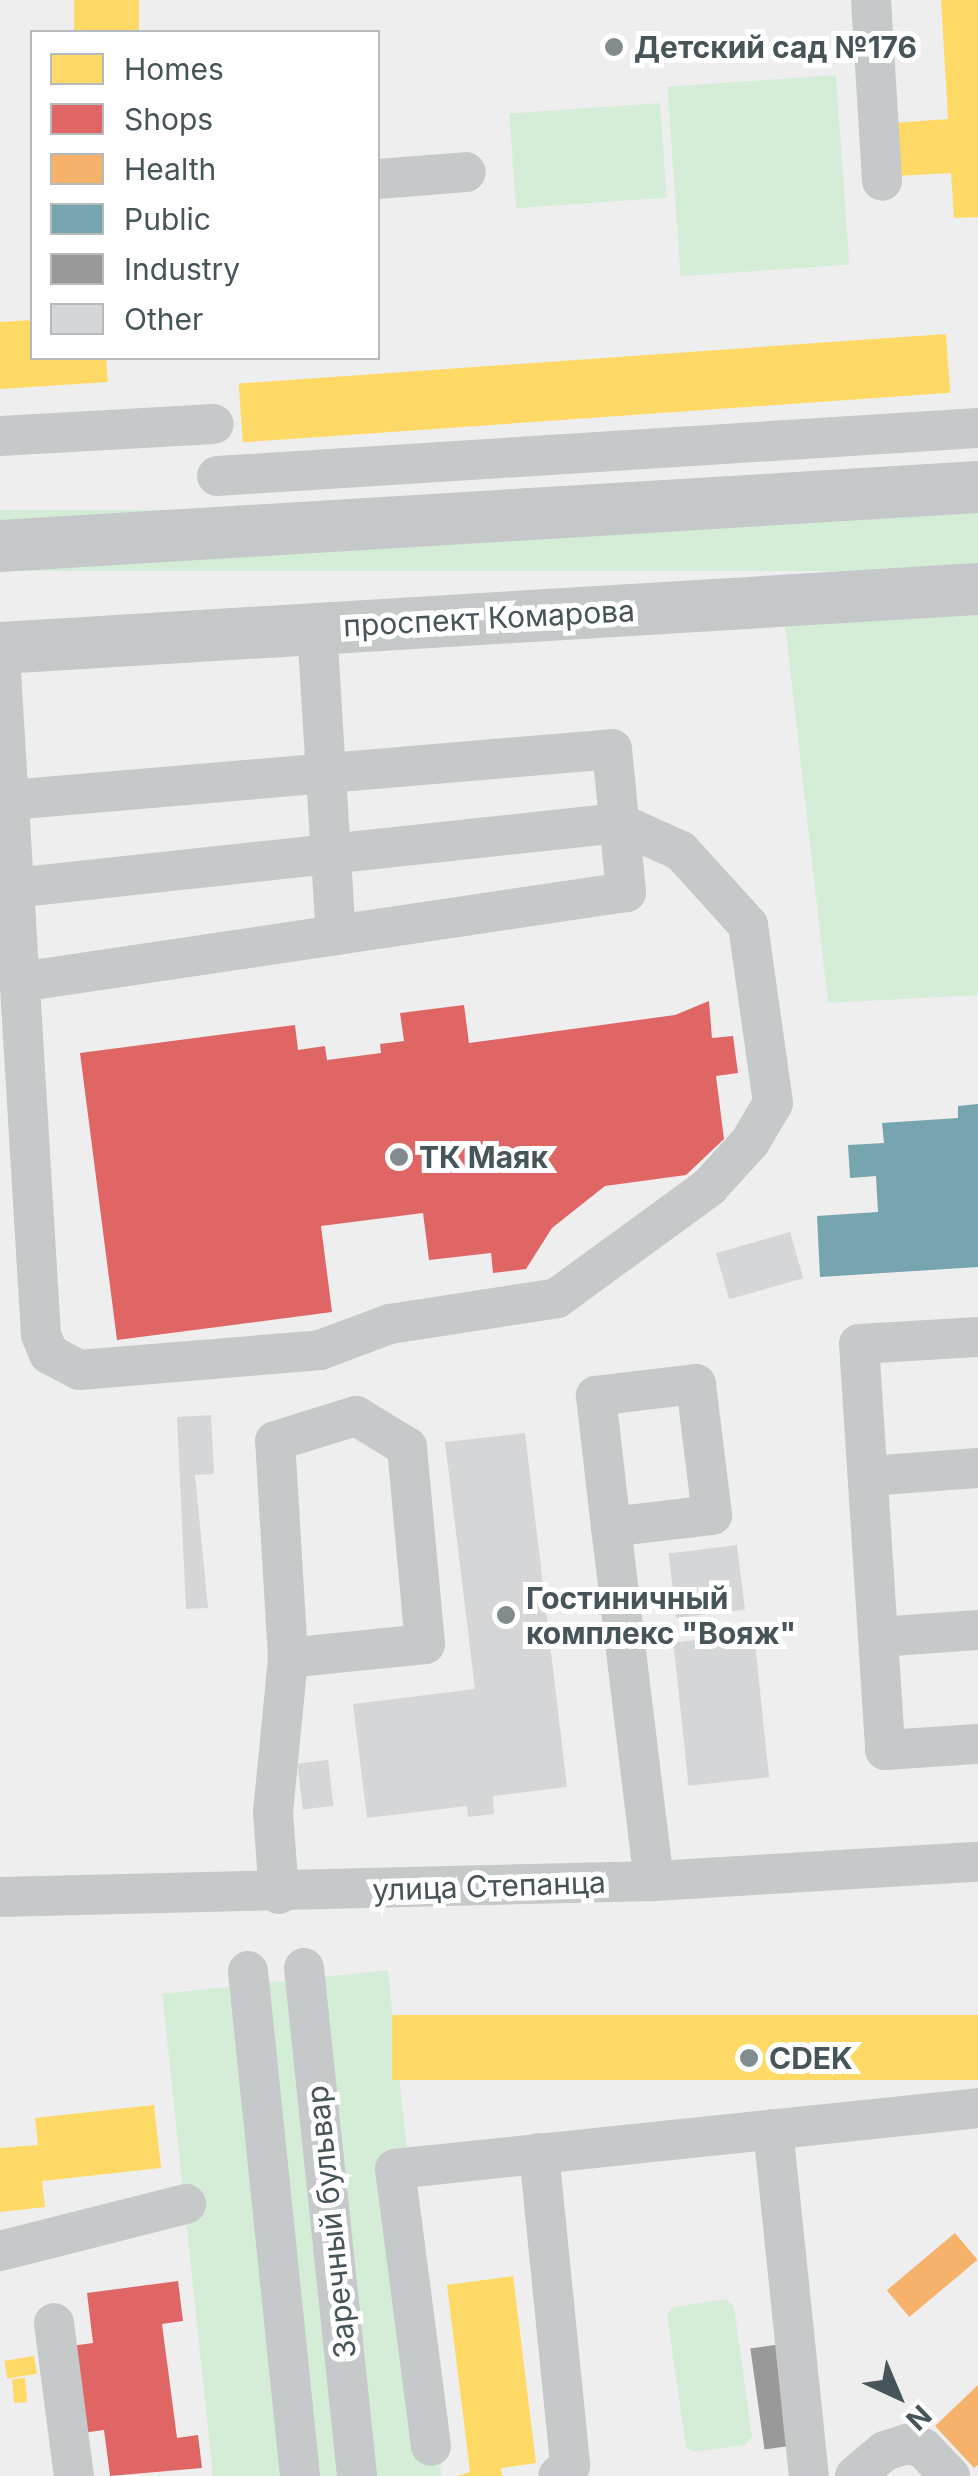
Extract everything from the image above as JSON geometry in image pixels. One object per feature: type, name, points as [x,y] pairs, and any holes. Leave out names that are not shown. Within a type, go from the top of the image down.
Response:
[{"type":"main road","points":[[0,546],[978,487]]},
{"type":"main road","name":"проспект Комарова","points":[[0,651],[978,589]]},
{"type":"street","points":[[871,0],[882,181]]},
{"type":"street","points":[[380,179],[466,172]]},
{"type":"street","points":[[0,436],[214,424]]},
{"type":"street","points":[[217,476],[978,428]]},
{"type":"street","points":[[317,628],[336,935]]},
{"type":"street","points":[[0,651],[14,888],[42,1335],[50,1354],[79,1370],[174,1366],[320,1350],[390,1324],[528,1307],[557,1298],[709,1187],[750,1142],[773,1103],[748,925],[681,851],[619,823],[14,888]]},
{"type":"street","points":[[9,800],[612,749],[626,892],[20,982]]},
{"type":"street","points":[[978,1336],[859,1344],[885,1750],[978,1744]]},
{"type":"street","points":[[279,1894],[273,1812],[288,1658],[275,1441],[356,1416],[406,1447],[425,1644],[288,1658]]},
{"type":"street","points":[[868,1476],[978,1468]]},
{"type":"street","points":[[612,1527],[654,1880]]},
{"type":"street","points":[[878,1637],[978,1630]]},
{"type":"street","name":"улица Степанца","points":[[0,1897],[279,1894],[654,1880],[978,1862]]},
{"type":"street","name":"Заречный бульвар","points":[[304,1968],[357,2476]]},
{"type":"street","name":"Заречный бульвар","points":[[248,1971],[300,2476]]},
{"type":"street","points":[[431,2446],[395,2168],[978,2108]]},
{"type":"street","points":[[773,2129],[809,2476]]},
{"type":"street","points":[[539,2154],[570,2465],[558,2476]]},
{"type":"street","points":[[0,2251],[186,2204]]},
{"type":"street","points":[[54,2323],[74,2476]]},
{"type":"street","points":[[855,2476],[885,2451],[907,2444],[923,2448],[950,2476]]},
{"type":"green space","points":[[836,75],[849,265],[681,276],[667,87]]},
{"type":"green space","points":[[660,103],[667,198],[516,208],[509,114]]},
{"type":"green space","points":[[0,510],[978,510],[978,571],[0,571]]},
{"type":"green space","points":[[978,608],[978,995],[828,1003],[785,624]]},
{"type":"green space","points":[[388,1970],[441,2476],[213,2476],[162,1994]]},
{"type":"green space","points":[[726,2299],[734,2307],[752,2436],[745,2445],[694,2452],[686,2447],[667,2315],[673,2307]]},
{"type":"building: Homes","points":[[74,0],[139,0],[139,30],[74,30]]},
{"type":"building: Homes","points":[[941,0],[978,0],[978,217],[954,218],[951,173],[896,176],[893,123],[948,119]]},
{"type":"building: Homes","points":[[30,320],[30,360],[106,360],[108,382],[0,389],[0,322]]},
{"type":"building: Homes","points":[[946,334],[950,393],[243,442],[239,383]]},
{"type":"building: Homes","points":[[392,2015],[978,2015],[978,2080],[392,2080]]},
{"type":"building: Homes","points":[[154,2105],[161,2168],[42,2181],[45,2207],[0,2212],[0,2148],[38,2145],[35,2118]]},
{"type":"building: Homes","points":[[513,2276],[536,2463],[501,2468],[502,2476],[457,2476],[470,2472],[447,2285]]},
{"type":"building: Homes","points":[[34,2356],[37,2374],[7,2378],[4,2361]]},
{"type":"building: Homes","points":[[25,2378],[27,2402],[14,2403],[12,2379]]},
{"type":"building: Shops","name":"ТК Маяк","points":[[709,1001],[712,1038],[733,1036],[738,1073],[716,1076],[724,1139],[686,1175],[605,1186],[552,1228],[526,1269],[493,1273],[491,1253],[429,1260],[423,1213],[321,1226],[332,1312],[117,1340],[80,1053],[295,1025],[298,1050],[325,1046],[327,1060],[381,1053],[380,1044],[404,1041],[400,1013],[464,1005],[469,1043],[675,1015]]},
{"type":"building: Shops","points":[[178,2281],[183,2321],[162,2324],[177,2438],[198,2435],[202,2468],[110,2476],[104,2430],[82,2433],[71,2346],[93,2343],[87,2293]]},
{"type":"building: Health","points":[[955,2233],[977,2260],[909,2317],[887,2290]]},
{"type":"building: Health","points":[[978,2385],[978,2465],[974,2468],[935,2426]]},
{"type":"building: Public","points":[[978,1104],[978,1267],[820,1277],[817,1216],[878,1212],[876,1176],[850,1178],[848,1145],[884,1143],[882,1123],[958,1118],[958,1106]]},
{"type":"building: Industry","points":[[782,2344],[796,2445],[765,2449],[750,2348]]},
{"type":"building: Other","points":[[790,1232],[803,1278],[729,1299],[716,1253]]},
{"type":"building: Other","points":[[211,1415],[214,1474],[195,1475],[208,1608],[186,1609],[177,1417]]},
{"type":"building: Other","points":[[525,1433],[567,1787],[493,1796],[494,1814],[468,1817],[467,1806],[367,1818],[353,1704],[475,1689],[445,1442]]},
{"type":"building: Other","points":[[737,1545],[745,1610],[676,1618],[669,1553]]},
{"type":"building: Other","points":[[754,1634],[769,1777],[688,1786],[673,1642]]},
{"type":"building: Other","points":[[328,1760],[334,1806],[303,1809],[297,1764]]},
{"type":"place","name":"Детский сад №176","points":[[614,47]]},
{"type":"place","name":"ТК Маяк","points":[[399,1157]]},
{"type":"place","name":"Гостиничный комплекс \"Вояж\"","points":[[506,1615]]},
{"type":"place","name":"CDEK","points":[[749,2058]]}]
